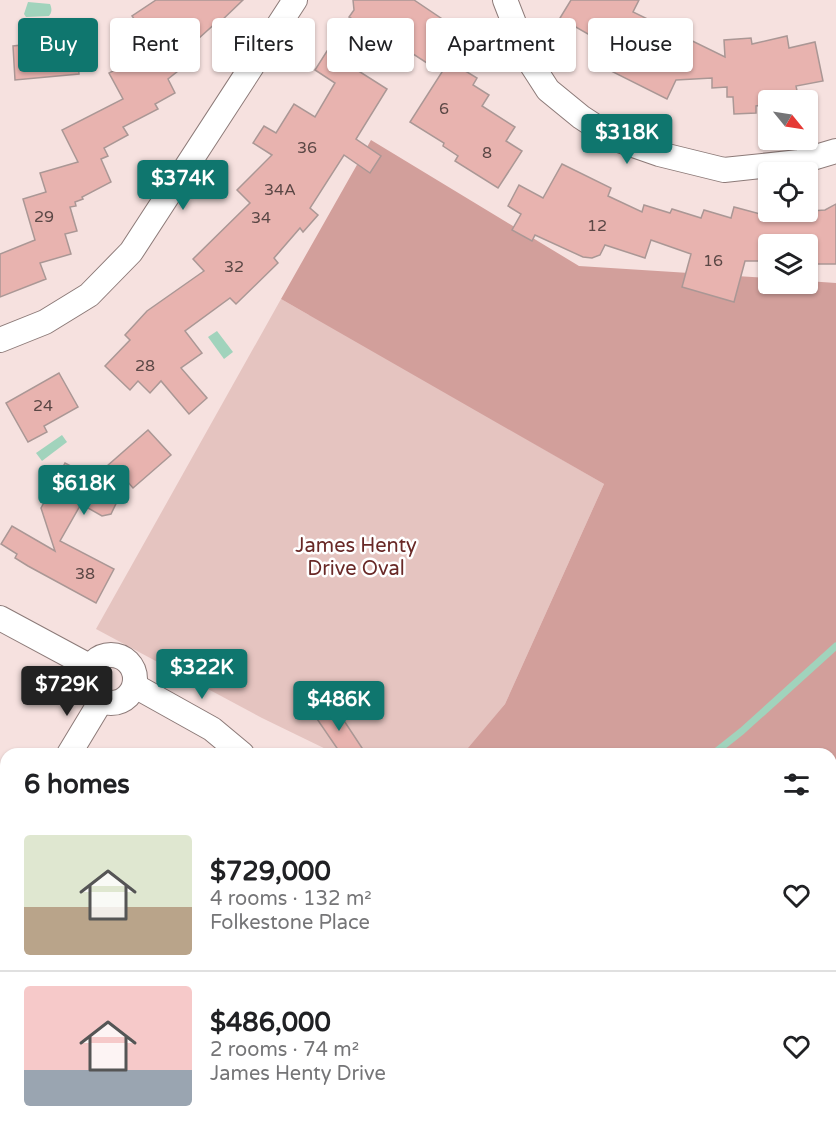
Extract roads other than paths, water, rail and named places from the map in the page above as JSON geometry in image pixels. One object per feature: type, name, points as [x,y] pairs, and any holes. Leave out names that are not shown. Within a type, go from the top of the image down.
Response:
[{"type":"street","points":[[0,340],[45,322],[89,295],[131,252],[295,0]]},
{"type":"street","points":[[505,0],[528,59],[548,90],[581,117],[613,138],[659,154],[724,170],[799,162],[836,152]]},
{"type":"street","points":[[0,618],[91,667]]},
{"type":"street","points":[[109,656],[123,658],[134,670],[135,686],[132,692],[122,701],[115,703],[101,701],[90,690],[88,683],[91,667],[95,662],[109,656]]},
{"type":"street","points":[[135,686],[212,729],[235,748]]},
{"type":"street","points":[[73,748],[101,701]]},
{"type":"waterway","points":[[721,748],[836,646]]},
{"type":"park label","name":"James Henty Drive Oval","points":[[356,556]]}]
